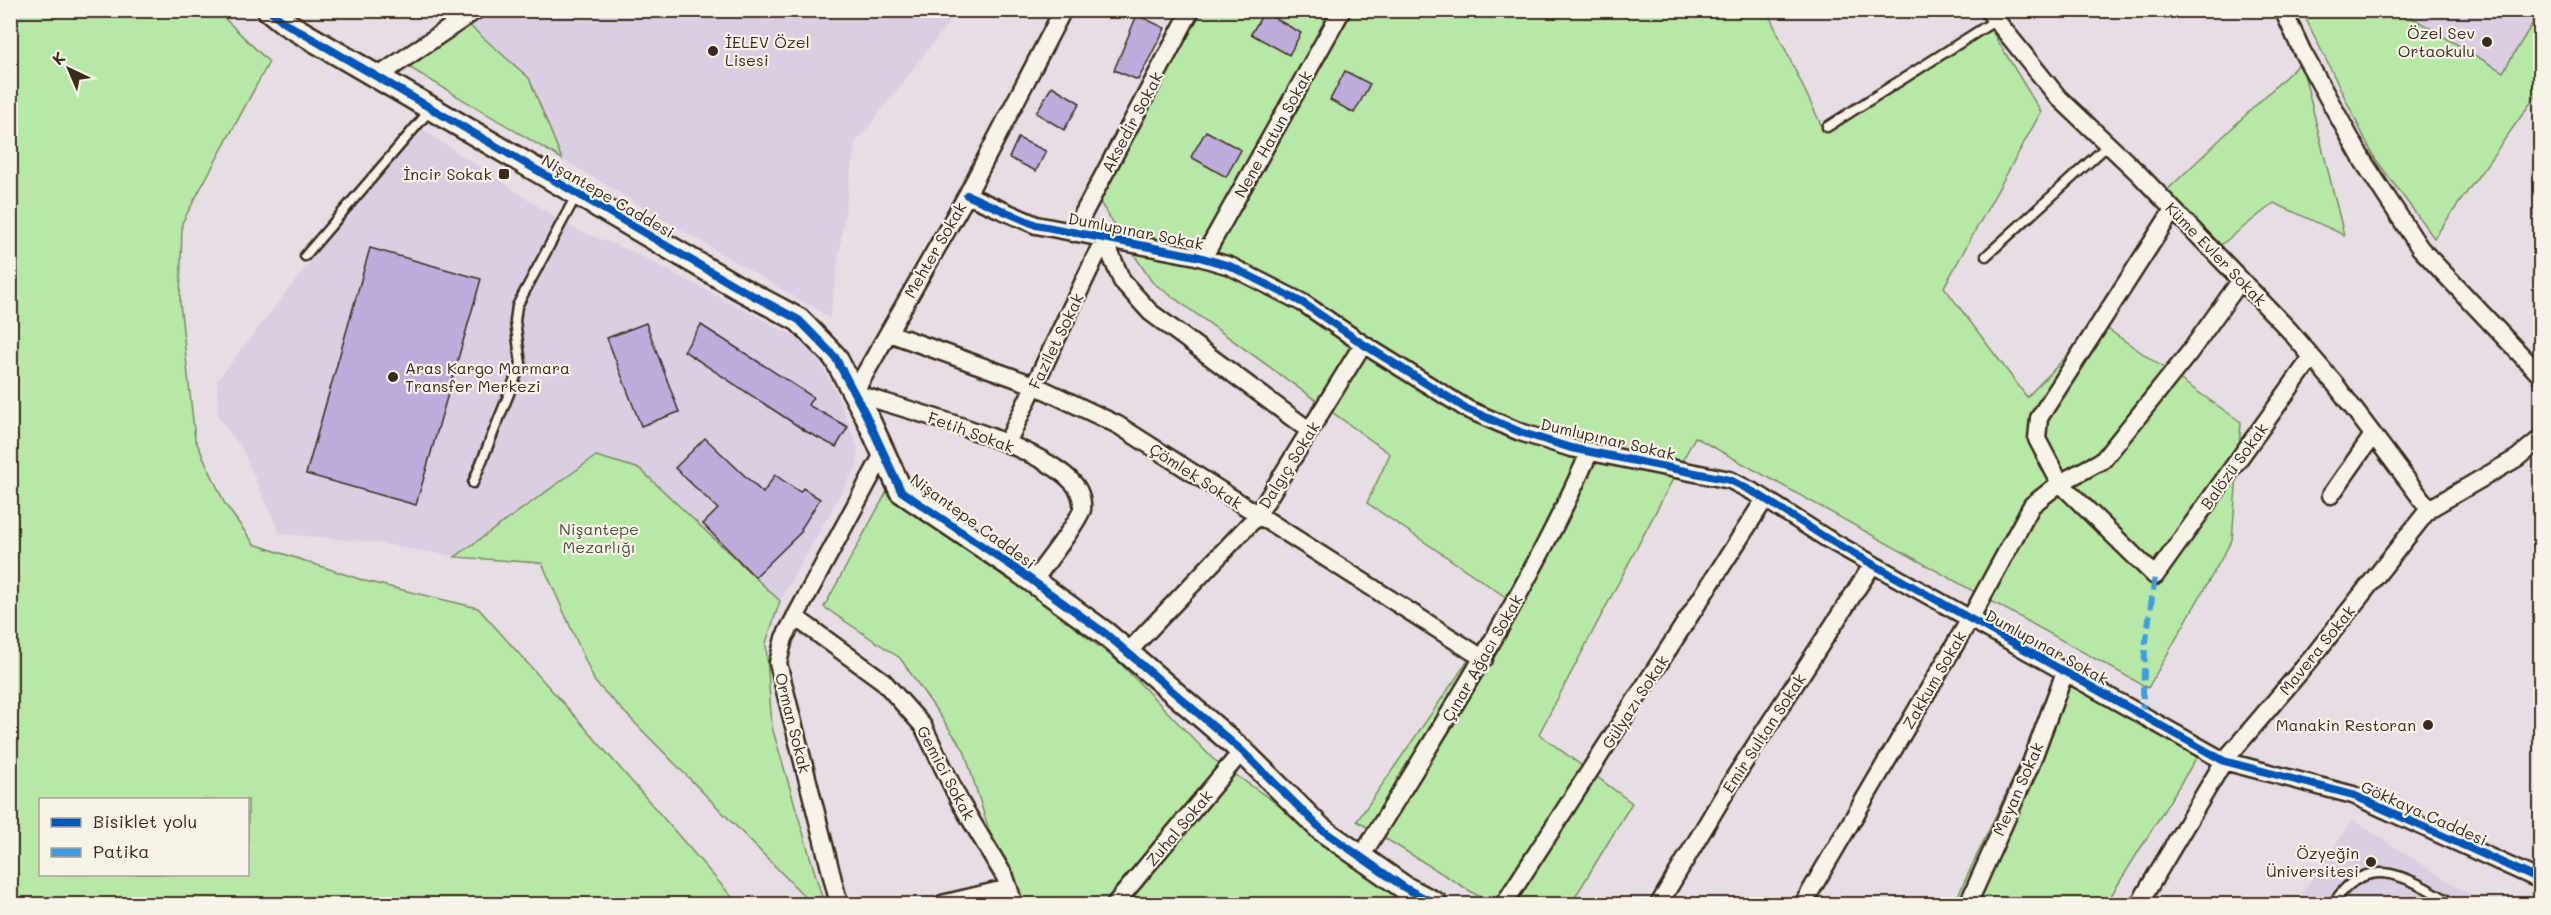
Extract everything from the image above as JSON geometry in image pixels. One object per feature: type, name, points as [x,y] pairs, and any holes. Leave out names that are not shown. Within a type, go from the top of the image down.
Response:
[{"type":"street","name":"Nişantepe Caddesi","points":[[269,10],[285,23],[737,287],[798,320],[835,357],[901,491],[1033,581],[1127,653],[1242,751],[1321,829],[1405,888],[1436,904]]},
{"type":"street","points":[[376,76],[476,10]]},
{"type":"street","name":"Mehter Sokak","points":[[854,393],[967,195],[1063,10]]},
{"type":"street","name":"Aksedir Sokak","points":[[1073,232],[1191,10]]},
{"type":"street","name":"Nene Hatun Sokak","points":[[1203,258],[1342,10]]},
{"type":"street","points":[[2283,10],[2302,51],[2363,161],[2420,248],[2541,375]]},
{"type":"street","name":"Küme Evler Sokak","points":[[1992,15],[2058,97],[2173,210],[2312,357],[2429,509]]},
{"type":"street","name":"Dumlupınar Sokak","points":[[967,195],[1036,225],[1203,258],[1230,266],[1304,303],[1467,409],[1520,432],[1571,448],[1730,480],[1873,564],[2224,761]]},
{"type":"street","points":[[2060,483],[2037,439],[2039,418],[2173,210]]},
{"type":"street","points":[[1104,239],[1122,281],[1150,312],[1310,431]]},
{"type":"street","name":"Fazilet Sokak","points":[[1007,442],[1104,239]]},
{"type":"street","name":"Zakkum Sokak","points":[[1803,904],[1970,619],[2032,505],[2060,483],[2103,460],[2189,353],[2241,280]]},
{"type":"street","name":"Çömlek Sokak","points":[[889,333],[1034,385],[1118,425],[1484,659]]},
{"type":"street","name":"Dalgıç Sokak","points":[[1127,653],[1257,516],[1364,344]]},
{"type":"street","name":"Balözü Sokak","points":[[2060,483],[2155,576],[2312,357]]},
{"type":"street","name":"Fetih Sokak","points":[[854,393],[1007,442],[1055,467],[1074,484],[1082,497],[1082,512],[1033,581]]},
{"type":"street","points":[[2331,495],[2373,435]]},
{"type":"street","name":"Mavera Sokak","points":[[2139,904],[2224,761],[2311,659],[2429,509],[2517,458],[2541,439]]},
{"type":"street","name":"Çınar Ağacı Sokak","points":[[1361,857],[1484,659],[1533,570],[1590,451]]},
{"type":"street","name":"Orman Sokak","points":[[839,904],[778,663],[784,638],[883,454]]},
{"type":"street","name":"Gülyazı Sokak","points":[[1504,904],[1765,500]]},
{"type":"street","name":"Emir Sultan Sokak","points":[[1659,904],[1734,778],[1873,564]]},
{"type":"street","name":"Gemici Sokak","points":[[795,617],[883,681],[923,726],[960,802],[1005,877],[1014,904]]},
{"type":"street","name":"Meyan Sokak","points":[[1968,904],[2030,766],[2065,672]]},
{"type":"street","name":"Zuhal Sokak","points":[[1115,904],[1242,751]]},
{"type":"street","name":"Gökkaya Caddesi","points":[[2224,761],[2353,795],[2541,880]]},
{"type":"street","points":[[942,904],[1009,888]]},
{"type":"lane","points":[[1827,127],[1992,15]]},
{"type":"lane","points":[[305,255],[431,108]]},
{"type":"lane","points":[[1986,256],[2108,145]]},
{"type":"lane","points":[[473,483],[521,364],[515,321],[517,306],[577,194]]},
{"type":"lane","points":[[2333,904],[2341,892],[2363,875],[2384,871],[2401,876],[2454,904]]},
{"type":"shaded area","points":[[488,10],[958,11],[855,144],[830,318],[562,159],[529,78],[469,25]]},
{"type":"shaded area","name":"Özel Sev Ortaokulu","points":[[2401,11],[2540,11],[2503,73]]},
{"type":"shaded area","points":[[416,125],[568,226],[633,252],[804,341],[821,364],[835,390],[857,445],[858,459],[856,467],[780,601],[640,470],[596,456],[455,557],[374,542],[280,534],[241,447],[218,417],[217,381]]},
{"type":"shaded area","name":"Özyeğin Üniversitesi","points":[[2353,820],[2484,904],[2294,904]]},
{"type":"green space","points":[[10,11],[217,11],[269,62],[182,223],[180,303],[195,439],[225,504],[254,544],[365,581],[478,608],[738,904],[11,904]]},
{"type":"green space","points":[[1196,11],[1767,11],[1825,133],[1990,28],[2041,112],[1944,287],[2027,397],[2099,323],[2241,422],[2232,540],[2148,688],[1695,437],[1539,734],[1632,803],[1571,904],[1491,904],[1357,821],[1510,600],[1367,503],[1390,454],[1152,282],[1099,201]]},
{"type":"green space","points":[[2302,11],[2401,11],[2503,72],[2540,11],[2540,90],[2434,238],[2374,157]]},
{"type":"green space","points":[[469,25],[529,78],[562,159],[407,66]]},
{"type":"green space","points":[[2301,62],[2344,235],[2274,203],[2212,252],[2162,195]]},
{"type":"green space","name":"Nişantepe Mezarlığı","points":[[596,456],[640,469],[780,601],[766,643],[772,727],[824,904],[812,904],[595,682],[542,563],[455,557]]},
{"type":"green space","points":[[891,484],[1120,663],[1213,759],[1420,904],[1012,904],[964,750],[900,658],[824,607]]},
{"type":"green space","points":[[2061,677],[2200,752],[2106,904],[1954,904]]},
{"type":"building","points":[[1264,12],[1301,33],[1289,55],[1251,34]]},
{"type":"building","points":[[1137,15],[1165,28],[1138,80],[1114,70]]},
{"type":"building","points":[[1345,71],[1370,84],[1354,113],[1330,100]]},
{"type":"building","points":[[1052,86],[1080,103],[1064,130],[1036,113]]},
{"type":"building","points":[[1206,131],[1241,150],[1226,177],[1191,157]]},
{"type":"building","points":[[1018,138],[1046,151],[1036,171],[1009,158]]},
{"type":"building","name":"Aras Kargo Marmara Transfer Merkezi","points":[[370,248],[481,279],[416,505],[306,474]]},
{"type":"building","points":[[646,323],[679,412],[641,426],[607,338]]},
{"type":"building","points":[[701,325],[813,397],[808,405],[848,427],[836,447],[807,432],[684,351]]},
{"type":"building","points":[[705,438],[763,493],[775,475],[800,492],[803,488],[820,499],[801,529],[802,531],[755,577],[703,524],[718,509],[675,468]]},
{"type":"marked path","points":[[2142,716],[2145,648],[2155,576]]},
{"type":"cycle path","points":[[269,10],[285,23],[737,287],[799,320],[835,357],[866,415],[901,491],[1019,571],[1106,634],[1242,751],[1321,829],[1405,888],[1436,904]]},
{"type":"cycle path","points":[[967,195],[1036,225],[1196,256],[1230,266],[1303,303],[1363,344],[1467,409],[1520,432],[1571,448],[1730,480],[1759,495],[1826,538],[2224,761],[2353,795],[2540,880]]},
{"type":"place","name":"Özel Sev Ortaokulu","points":[[2487,42]]},
{"type":"place","name":"İELEV Özel Lisesi","points":[[713,51]]},
{"type":"place","name":"İncir Sokak","points":[[504,174]]},
{"type":"place","name":"Aras Kargo Marmara Transfer Merkezi","points":[[393,377]]},
{"type":"place","name":"Manakin Restoran","points":[[2428,725]]},
{"type":"place","name":"Özyeğin Üniversitesi","points":[[2371,862]]}]
